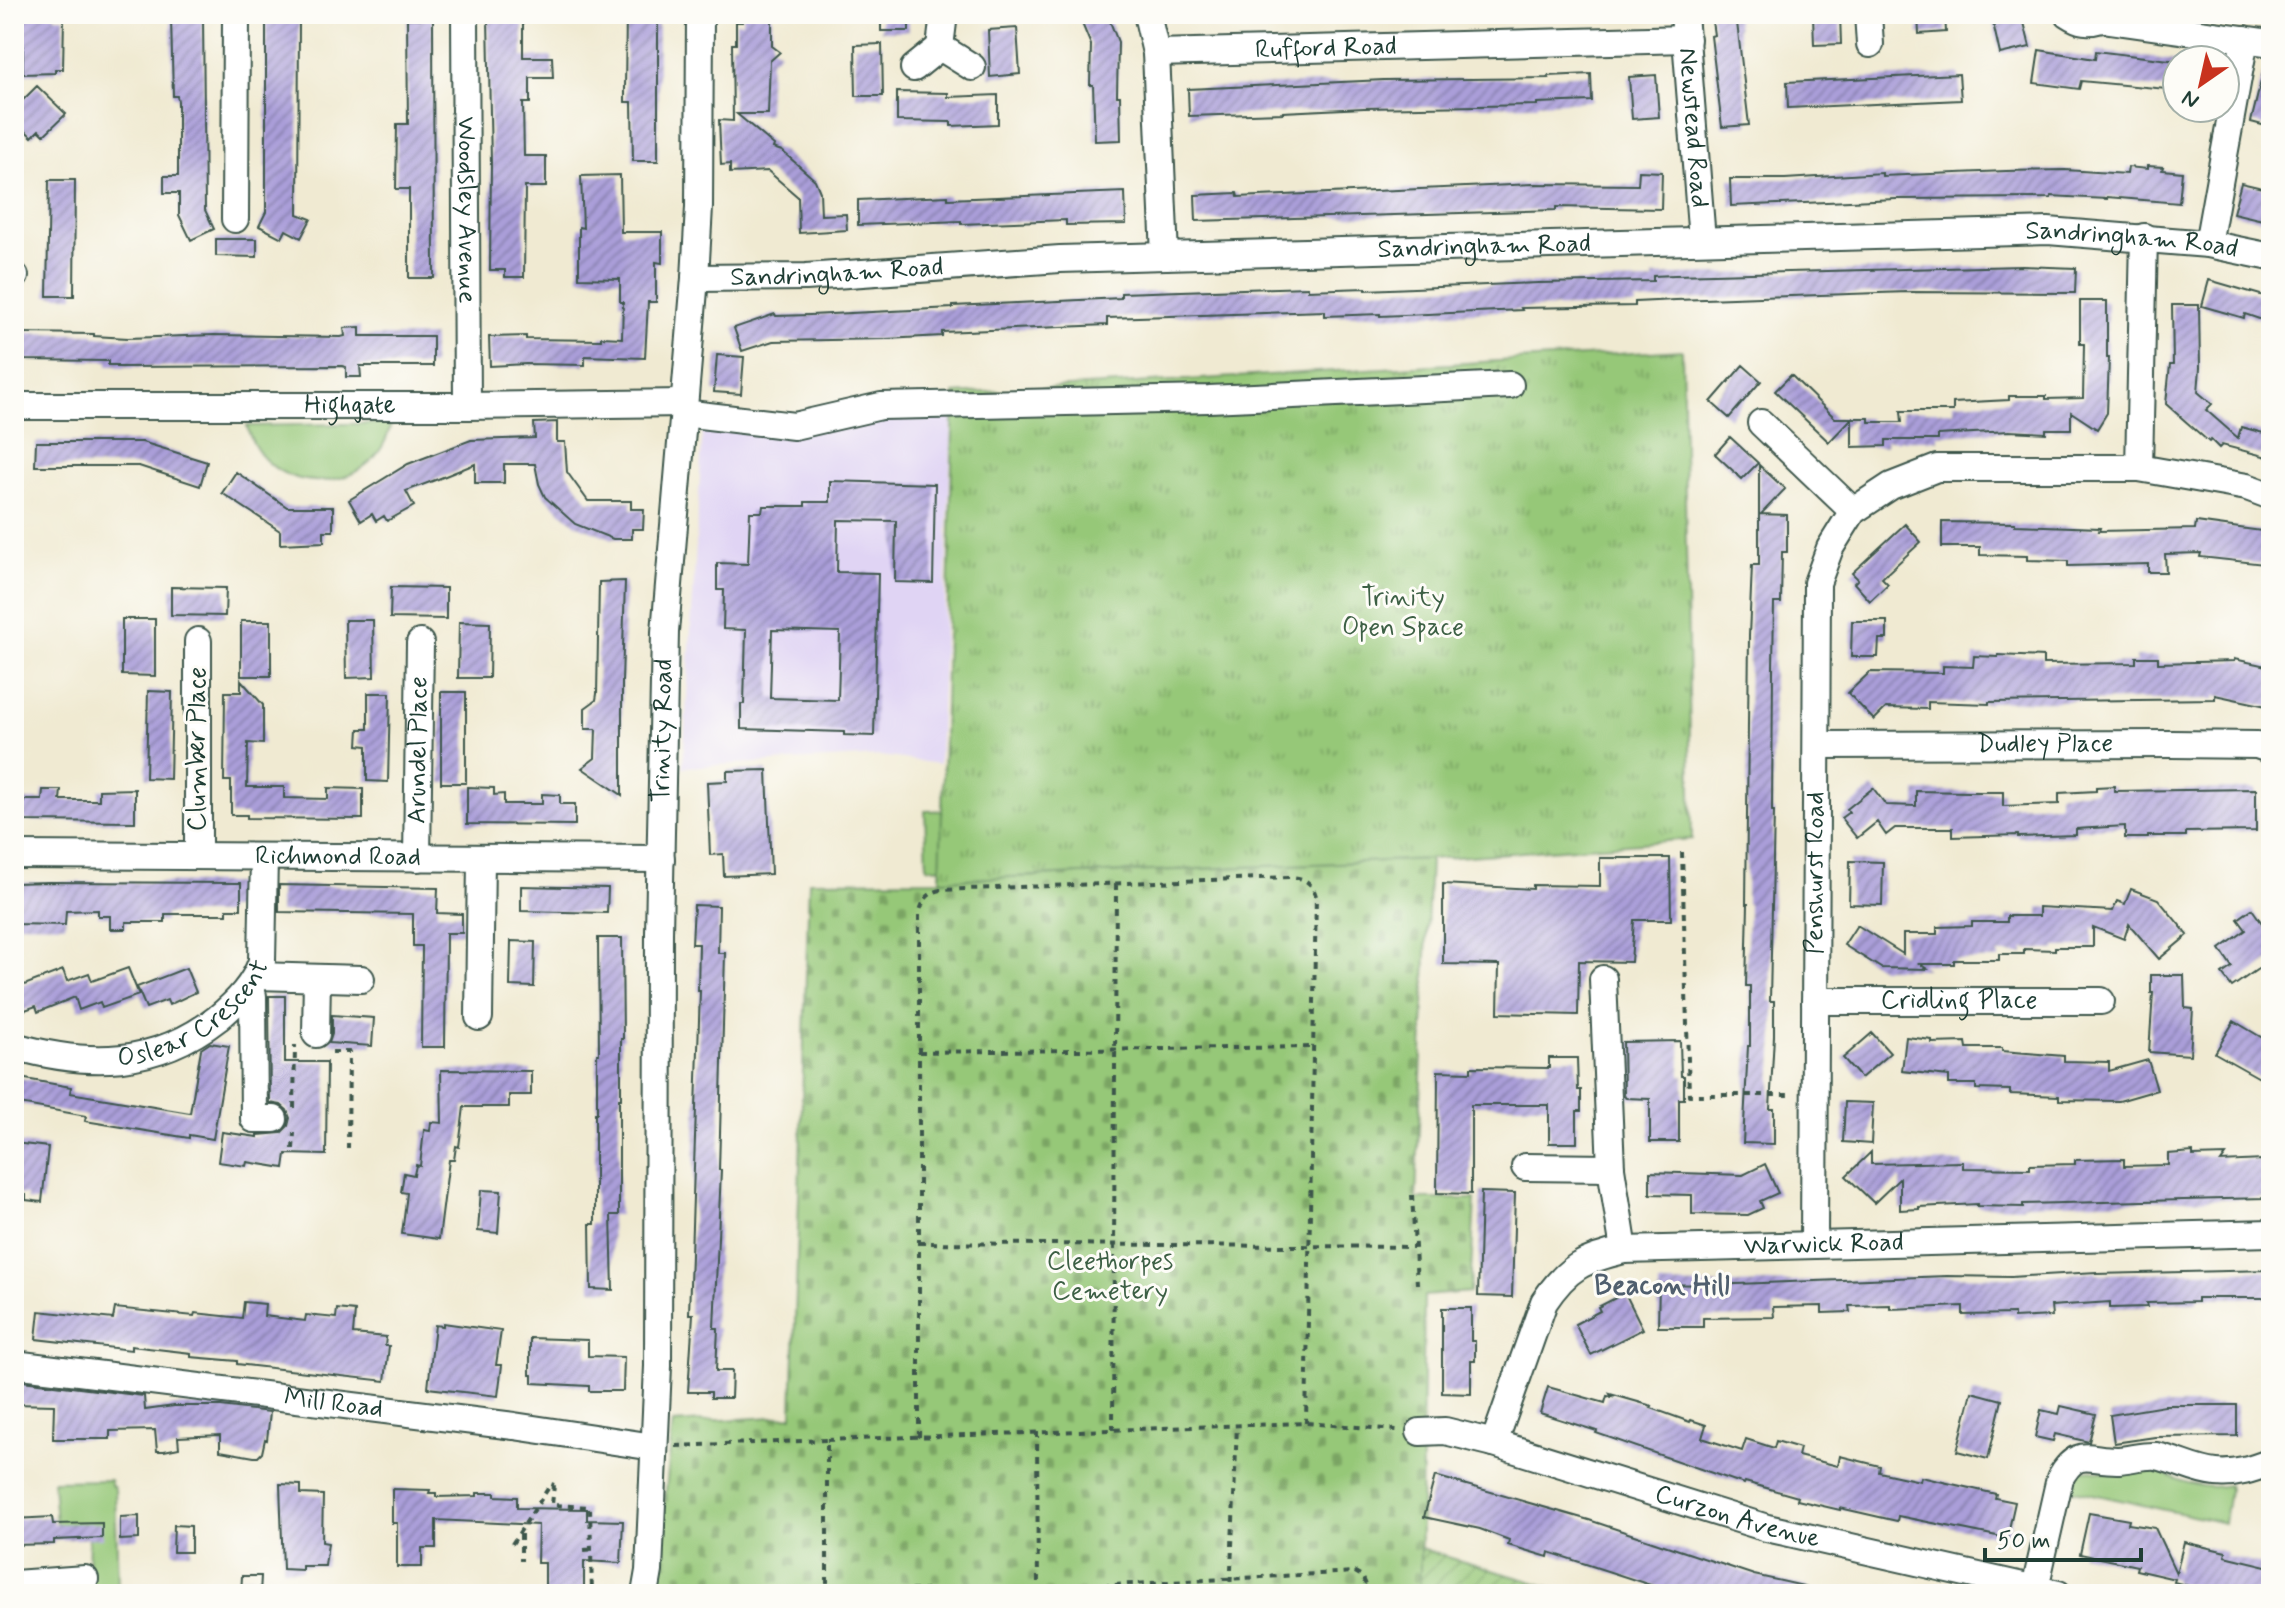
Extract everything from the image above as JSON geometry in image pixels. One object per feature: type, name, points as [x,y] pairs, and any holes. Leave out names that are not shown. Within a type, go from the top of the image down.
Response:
[{"type":"street","points":[[235,219],[236,14]]},
{"type":"street","name":"Woodsley Avenue","points":[[465,14],[467,406]]},
{"type":"street","name":"Trinity Road","points":[[645,1594],[649,1571],[658,1366],[665,632],[695,278],[699,207],[700,14]]},
{"type":"street","points":[[914,68],[940,47],[944,14]]},
{"type":"street","points":[[1147,14],[1156,53],[1165,256]]},
{"type":"street","points":[[1868,14],[1870,44]]},
{"type":"street","points":[[2068,14],[2090,22],[2104,16],[2240,33],[2208,244]]},
{"type":"street","name":"Rufford Road","points":[[1156,53],[1686,27]]},
{"type":"street","name":"Newstead Road","points":[[1686,27],[1702,240]]},
{"type":"street","points":[[940,47],[972,67]]},
{"type":"street","name":"Sandringham Road","points":[[695,278],[806,277],[1060,259],[2048,231],[2208,244],[2271,257]]},
{"type":"street","points":[[2139,468],[2144,237]]},
{"type":"street","name":"Highgate","points":[[14,406],[684,408],[794,426],[881,406],[1209,399],[1510,385]]},
{"type":"street","points":[[1761,423],[1853,511]]},
{"type":"street","name":"Penshurst Road","points":[[1814,1245],[1817,583],[1830,548],[1853,511],[1891,486],[1937,468],[2139,468],[2247,487],[2271,496]]},
{"type":"street","name":"Clumber Place","points":[[198,641],[198,856]]},
{"type":"street","name":"Arundel Place","points":[[417,858],[420,643]]},
{"type":"street","name":"Dudley Place","points":[[1817,745],[2257,745],[2271,750]]},
{"type":"street","name":"Richmond Road","points":[[14,855],[661,859]]},
{"type":"street","name":"Oslear Crescent","points":[[14,1046],[50,1056],[114,1060],[166,1048],[206,1027],[252,983],[262,961],[264,857]]},
{"type":"street","points":[[479,1017],[481,858]]},
{"type":"street","points":[[316,1034],[317,978]]},
{"type":"street","points":[[274,1119],[254,1119],[252,983],[317,978],[361,979]]},
{"type":"street","points":[[1603,979],[1611,1168],[1624,1250]]},
{"type":"street","name":"Cridling Place","points":[[1815,1001],[2101,1001]]},
{"type":"street","points":[[1525,1167],[1611,1168]]},
{"type":"street","name":"Warwick Road","points":[[1494,1443],[1544,1302],[1570,1270],[1592,1258],[1624,1250],[2271,1233]]},
{"type":"street","name":"Mill Road","points":[[14,1364],[654,1447]]},
{"type":"street","name":"Curzon Avenue","points":[[1420,1432],[1445,1431],[1494,1443],[1767,1528],[2046,1591]]},
{"type":"street","points":[[2046,1591],[2060,1478],[2068,1464],[2077,1457],[2116,1460],[2157,1457],[2219,1474],[2271,1462]]},
{"type":"street","points":[[14,1584],[85,1579]]},
{"type":"path","points":[[1682,852],[1689,1095],[1815,1097]]},
{"type":"path","points":[[919,1437],[919,914],[923,901],[932,892],[1116,883],[1300,877],[1314,888],[1306,1423]]},
{"type":"path","points":[[1113,1430],[1116,883]]},
{"type":"path","points":[[293,1149],[295,1034],[323,1035],[323,1052],[349,1052],[348,1148]]},
{"type":"path","points":[[919,1052],[1314,1047]]},
{"type":"path","points":[[1412,1195],[1417,1284]]},
{"type":"path","points":[[919,1243],[1415,1247]]},
{"type":"path","points":[[654,1447],[1306,1423],[1420,1432]]},
{"type":"path","points":[[1230,1594],[1237,1425]]},
{"type":"path","points":[[1037,1432],[1038,1592]]},
{"type":"path","points":[[827,1440],[827,1592],[1038,1592],[1355,1572],[1362,1576],[1370,1594]]},
{"type":"path","points":[[512,1544],[551,1482],[554,1485],[552,1505],[590,1507],[592,1594]]},
{"type":"path","points":[[521,1532],[521,1561]]},
{"type":"path","points":[[584,1550],[593,1549]]},
{"type":"shaded area","points":[[952,413],[939,764],[881,756],[683,767],[703,424]]},
{"type":"green space","name":"Trinity Open Space","points":[[1682,350],[1692,839],[1430,859],[940,880],[954,394]]},
{"type":"green space","points":[[391,423],[381,448],[365,466],[344,477],[320,481],[297,478],[275,468],[258,451],[247,426]]},
{"type":"green space","points":[[985,809],[987,866],[927,868],[925,811]]},
{"type":"green space","name":"Cleethorpes Cemetery","points":[[1430,859],[1416,1199],[1475,1199],[1470,1292],[1424,1296],[1420,1594],[655,1594],[673,1423],[792,1416],[809,881],[940,880]]},
{"type":"green space","points":[[2152,1468],[2198,1485],[2228,1485],[2224,1523],[2070,1489],[2073,1473],[2082,1469],[2106,1472]]},
{"type":"green space","points":[[110,1480],[115,1489],[118,1585],[114,1590],[88,1591],[89,1524],[56,1525],[53,1481]]},
{"type":"green space","points":[[1420,1549],[1574,1594],[1420,1594]]},
{"type":"building","points":[[23,14],[64,17],[63,69],[55,69],[55,73],[23,74]]},
{"type":"building","points":[[492,14],[523,14],[523,57],[552,57],[553,78],[530,78],[530,103],[523,103],[524,156],[546,156],[546,187],[525,187],[524,277],[505,277],[505,270],[490,270],[488,19],[492,19]]},
{"type":"building","points":[[626,14],[656,14],[658,20],[658,161],[633,161],[632,102],[625,102]]},
{"type":"building","points":[[743,14],[772,14],[772,46],[780,52],[770,61],[768,114],[737,114],[774,145],[773,148],[782,151],[815,180],[820,192],[821,215],[846,214],[847,230],[799,233],[798,197],[768,171],[730,173],[730,164],[721,165],[719,120],[733,121],[732,44],[736,44],[736,22],[742,22]]},
{"type":"building","points":[[881,14],[909,14],[909,31],[881,31]]},
{"type":"building","points":[[1078,14],[1107,14],[1118,42],[1117,96],[1120,96],[1121,140],[1095,141],[1093,85],[1090,85],[1091,45]]},
{"type":"building","points":[[1711,14],[1736,14],[1749,125],[1722,127]]},
{"type":"building","points":[[1813,14],[1840,14],[1841,44],[1814,45]]},
{"type":"building","points":[[1918,14],[1945,14],[1946,32],[1919,34]]},
{"type":"building","points":[[1991,14],[2022,14],[2030,47],[2000,54]]},
{"type":"building","points":[[266,17],[299,18],[298,214],[311,219],[301,238],[286,230],[282,238],[259,226],[266,212]]},
{"type":"building","points":[[171,18],[203,18],[205,210],[214,229],[191,240],[179,215],[179,193],[164,193],[164,176],[178,176],[178,101],[177,96],[173,96]]},
{"type":"building","points":[[407,18],[433,19],[434,278],[409,278],[409,189],[396,189],[397,124],[408,124]]},
{"type":"building","points":[[1017,28],[1020,74],[990,77],[988,30]]},
{"type":"building","points":[[882,44],[883,96],[856,96],[855,45]]},
{"type":"building","points":[[2039,50],[2095,59],[2096,51],[2161,59],[2161,88],[2081,81],[2079,89],[2034,83]]},
{"type":"building","points":[[2265,65],[2271,66],[2271,106],[2266,126],[2251,122]]},
{"type":"building","points":[[1591,74],[1592,101],[1189,116],[1188,89],[1384,80],[1549,78]]},
{"type":"building","points":[[1959,74],[1961,100],[1788,108],[1787,82]]},
{"type":"building","points":[[1656,75],[1659,117],[1632,119],[1629,77]]},
{"type":"building","points":[[37,86],[66,114],[44,135],[39,130],[32,137],[14,120],[14,109]]},
{"type":"building","points":[[897,92],[948,93],[948,97],[998,95],[998,124],[951,126],[951,122],[897,121]]},
{"type":"building","points":[[2147,166],[2182,172],[2179,203],[2051,196],[1731,206],[1730,179],[2065,170],[2127,174],[2128,167],[2147,169]]},
{"type":"building","points":[[1639,171],[1662,172],[1661,209],[1556,207],[1556,210],[1196,221],[1195,195],[1237,193],[1238,197],[1534,184],[1638,185]]},
{"type":"building","points":[[620,175],[621,232],[662,232],[662,263],[656,262],[656,302],[648,302],[645,358],[585,356],[585,365],[490,366],[489,337],[622,338],[620,279],[579,278],[579,227],[583,228],[581,176]]},
{"type":"building","points":[[49,180],[75,180],[74,296],[47,296]]},
{"type":"building","points":[[2241,183],[2271,190],[2271,222],[2233,213]]},
{"type":"building","points":[[1125,192],[1126,224],[1066,225],[1066,220],[858,225],[858,200]]},
{"type":"building","points":[[216,239],[257,239],[257,257],[216,256]]},
{"type":"building","points":[[2022,266],[2076,268],[2075,293],[1908,292],[1676,300],[1635,302],[1635,306],[1521,308],[1380,316],[1325,316],[1325,311],[1107,318],[1107,325],[942,332],[942,336],[886,339],[773,341],[742,351],[734,328],[775,314],[810,315],[1121,298],[1121,293],[1308,287],[1308,290],[1366,290],[1653,281],[1653,276],[1675,275]]},
{"type":"building","points":[[2209,280],[2271,298],[2271,323],[2245,314],[2244,318],[2202,306]]},
{"type":"building","points":[[2080,301],[2107,301],[2107,413],[2097,429],[2071,412],[2071,429],[2046,429],[2046,433],[2009,431],[1938,435],[1938,440],[1886,440],[1886,446],[1852,447],[1852,418],[1869,418],[1869,422],[1902,422],[1901,411],[1953,411],[1953,403],[2009,400],[2009,396],[2083,398],[2084,344],[2080,344]]},
{"type":"building","points":[[2172,305],[2199,305],[2198,392],[2212,404],[2206,410],[2238,438],[2241,427],[2271,435],[2271,458],[2222,445],[2219,448],[2166,404],[2170,365],[2173,365]]},
{"type":"building","points":[[360,327],[360,336],[433,336],[433,366],[360,366],[361,377],[346,377],[346,367],[342,366],[117,367],[108,365],[108,361],[22,360],[22,333],[128,338],[214,335],[341,337],[345,336],[344,328]]},
{"type":"building","points":[[717,355],[744,357],[741,394],[714,392]]},
{"type":"building","points":[[1743,365],[1761,381],[1729,418],[1711,402]]},
{"type":"building","points":[[1791,375],[1835,418],[1852,418],[1829,442],[1775,391]]},
{"type":"building","points":[[557,422],[557,442],[565,442],[567,472],[588,501],[631,501],[631,509],[644,509],[643,529],[632,529],[632,539],[613,539],[575,524],[545,497],[535,464],[504,464],[504,483],[475,483],[475,464],[406,491],[414,506],[387,521],[384,516],[376,521],[372,514],[361,521],[349,500],[408,464],[471,440],[535,438],[534,423]]},
{"type":"building","points":[[1730,437],[1758,463],[1742,479],[1715,454]]},
{"type":"building","points":[[36,442],[142,442],[207,462],[200,486],[139,466],[35,466]]},
{"type":"building","points":[[1759,465],[1785,489],[1761,514],[1787,515],[1787,552],[1782,552],[1781,603],[1774,603],[1770,1001],[1774,1001],[1774,1036],[1770,1109],[1774,1109],[1774,1144],[1743,1143],[1750,1046],[1750,986],[1746,986],[1749,636],[1752,565],[1759,565]]},
{"type":"building","points":[[236,472],[287,507],[333,507],[333,531],[324,531],[324,542],[280,544],[280,531],[222,493]]},
{"type":"building","points":[[830,481],[935,484],[933,583],[895,582],[896,521],[838,520],[837,572],[878,573],[874,736],[844,735],[844,732],[741,729],[746,630],[723,629],[724,590],[717,590],[717,563],[748,564],[750,512],[762,512],[763,506],[805,506],[805,502],[830,502]],"holes":[[[772,630],[840,632],[838,700],[770,698]]]},
{"type":"building","points":[[1942,522],[2015,523],[2100,528],[2099,531],[2195,529],[2196,522],[2269,532],[2264,564],[2200,557],[2201,553],[2165,554],[2166,572],[2148,572],[2148,564],[2068,566],[2068,561],[1980,555],[1980,547],[1942,547]]},
{"type":"building","points":[[1905,524],[1921,542],[1882,578],[1888,584],[1870,601],[1854,583],[1858,579],[1852,573]]},
{"type":"building","points":[[625,581],[622,795],[582,768],[595,758],[596,729],[585,729],[585,708],[596,700],[597,694],[599,582]]},
{"type":"building","points":[[171,587],[226,588],[225,616],[171,615]]},
{"type":"building","points":[[391,587],[446,588],[446,619],[390,618]]},
{"type":"building","points":[[122,619],[155,619],[155,676],[122,675]]},
{"type":"building","points":[[345,620],[373,620],[374,677],[346,678]]},
{"type":"building","points":[[241,621],[271,621],[271,676],[241,676]]},
{"type":"building","points":[[1852,621],[1887,621],[1887,639],[1879,639],[1878,657],[1851,657]]},
{"type":"building","points":[[459,622],[490,623],[489,678],[458,678]]},
{"type":"building","points":[[1974,656],[2043,657],[2043,664],[2136,663],[2136,657],[2158,657],[2158,663],[2234,659],[2271,667],[2271,707],[2215,695],[2215,699],[1989,704],[1928,702],[1928,709],[1886,708],[1874,720],[1848,693],[1870,672],[1943,673],[1943,666],[1973,667]]},
{"type":"building","points":[[241,680],[263,705],[263,744],[248,743],[247,787],[284,787],[284,798],[328,799],[328,788],[363,789],[363,819],[247,818],[247,815],[231,815],[231,781],[224,781],[225,692],[241,692]]},
{"type":"building","points":[[148,691],[172,692],[170,779],[146,778]]},
{"type":"building","points":[[441,692],[466,692],[466,783],[441,783]]},
{"type":"building","points":[[368,693],[390,693],[388,782],[367,781],[367,746],[358,745],[359,729],[368,729]]},
{"type":"building","points":[[767,770],[771,874],[724,876],[723,854],[710,855],[707,782],[727,781],[727,771]]},
{"type":"building","points":[[2114,786],[2114,791],[2256,789],[2256,831],[2186,832],[2186,836],[2125,838],[2125,826],[2076,829],[2076,835],[1953,837],[1953,828],[1895,828],[1886,835],[1877,822],[1857,838],[1841,818],[1849,812],[1847,809],[1873,788],[1886,805],[1916,806],[1916,791],[2003,792],[2003,806],[2059,804],[2059,793],[2096,791],[2096,787]]},
{"type":"building","points":[[467,787],[494,788],[494,795],[504,794],[504,804],[542,804],[542,794],[560,795],[560,804],[575,804],[575,825],[467,824]]},
{"type":"building","points":[[135,789],[135,822],[24,821],[24,800],[42,800],[43,790],[61,790],[60,800],[99,800],[99,790]]},
{"type":"building","points":[[1600,858],[1670,858],[1671,920],[1634,920],[1631,962],[1579,961],[1578,1015],[1498,1013],[1499,965],[1443,964],[1443,884],[1533,889],[1533,885],[1600,886]]},
{"type":"building","points":[[1850,861],[1883,862],[1882,905],[1849,904]]},
{"type":"building","points":[[14,883],[241,883],[241,909],[227,909],[227,914],[165,914],[165,922],[126,922],[126,929],[110,929],[110,916],[98,916],[98,910],[66,911],[65,925],[14,924]]},
{"type":"building","points":[[279,885],[438,888],[437,913],[462,914],[462,933],[446,933],[445,1047],[421,1047],[422,946],[413,946],[413,914],[279,912]]},
{"type":"building","points":[[521,886],[608,888],[607,913],[521,911]]},
{"type":"building","points":[[2131,889],[2158,899],[2188,935],[2159,959],[2129,924],[2124,939],[2093,927],[2093,947],[2024,949],[2024,954],[1999,954],[1999,960],[1920,964],[1927,969],[1881,968],[1844,945],[1857,925],[1903,954],[1903,934],[1937,934],[1937,927],[1972,926],[1972,922],[2007,922],[2007,916],[2039,916],[2039,907],[2113,911],[2117,901],[2125,904]]},
{"type":"building","points":[[694,905],[719,906],[718,953],[725,953],[714,1328],[718,1328],[716,1371],[732,1371],[731,1398],[711,1398],[711,1392],[688,1392],[693,1314],[689,1314],[700,991],[699,944],[692,944]]},
{"type":"building","points":[[2252,909],[2271,936],[2271,960],[2232,987],[2222,974],[2232,967],[2220,949],[2246,930],[2238,919]]},
{"type":"building","points":[[598,938],[622,938],[619,1215],[611,1215],[613,1290],[591,1289],[590,1224],[595,1224],[595,1113],[599,1054]]},
{"type":"building","points":[[511,941],[535,942],[534,987],[510,986]]},
{"type":"building","points":[[128,968],[139,995],[102,1008],[100,1002],[79,1010],[75,997],[38,1012],[36,1006],[14,1014],[14,991],[19,987],[63,970],[67,981],[89,973],[92,981]]},
{"type":"building","points":[[186,968],[196,992],[169,1005],[167,1000],[146,1008],[137,987]]},
{"type":"building","points":[[2151,975],[2184,975],[2185,1008],[2193,1009],[2190,1055],[2149,1052],[2153,993]]},
{"type":"building","points":[[269,996],[285,996],[285,1062],[327,1062],[326,1155],[286,1154],[284,1168],[247,1162],[246,1166],[218,1162],[222,1132],[258,1137],[281,1133],[288,1126],[290,1118],[287,1110],[270,1103]]},
{"type":"building","points":[[332,1015],[374,1018],[372,1046],[329,1043]]},
{"type":"building","points":[[2234,1021],[2271,1043],[2271,1065],[2263,1080],[2215,1053]]},
{"type":"building","points":[[1872,1033],[1890,1053],[1861,1078],[1843,1058]]},
{"type":"building","points":[[1906,1037],[1932,1040],[1932,1043],[1966,1042],[1967,1048],[2002,1048],[2002,1051],[2064,1056],[2064,1061],[2109,1062],[2109,1071],[2148,1060],[2157,1090],[2119,1101],[2059,1100],[2059,1096],[2010,1094],[2010,1090],[1976,1089],[1976,1084],[1949,1084],[1949,1076],[1902,1071]]},
{"type":"building","points":[[1680,1041],[1684,1099],[1679,1099],[1679,1142],[1650,1142],[1650,1099],[1626,1098],[1624,1094],[1623,1042]]},
{"type":"building","points":[[210,1043],[229,1046],[213,1139],[85,1121],[86,1116],[14,1103],[14,1077],[71,1087],[70,1093],[190,1113],[201,1049]]},
{"type":"building","points":[[1549,1058],[1577,1058],[1581,1111],[1577,1111],[1577,1143],[1549,1143],[1549,1105],[1471,1105],[1471,1194],[1437,1193],[1438,1071],[1471,1072],[1471,1067],[1549,1068]]},
{"type":"building","points":[[441,1070],[531,1071],[531,1095],[509,1095],[509,1107],[464,1107],[459,1147],[456,1146],[454,1160],[449,1160],[439,1239],[402,1234],[407,1193],[401,1192],[404,1173],[414,1175],[416,1165],[420,1166],[424,1130],[430,1131],[431,1122],[442,1123]]},
{"type":"building","points":[[1845,1102],[1873,1103],[1871,1144],[1843,1142]]},
{"type":"building","points":[[14,1143],[48,1147],[42,1202],[26,1200],[26,1195],[14,1194]]},
{"type":"building","points":[[1871,1152],[1871,1164],[1963,1162],[1963,1168],[2030,1169],[2030,1165],[2075,1164],[2075,1160],[2124,1159],[2124,1166],[2168,1165],[2168,1154],[2193,1152],[2193,1156],[2226,1155],[2221,1162],[2263,1160],[2264,1198],[2023,1204],[2023,1207],[1977,1204],[1900,1210],[1900,1178],[1874,1203],[1846,1176]]},
{"type":"building","points":[[1765,1164],[1778,1193],[1760,1201],[1763,1208],[1748,1215],[1692,1214],[1692,1195],[1650,1194],[1650,1172],[1743,1175]]},
{"type":"building","points":[[481,1190],[501,1191],[498,1233],[478,1231]]},
{"type":"building","points":[[1481,1192],[1515,1193],[1512,1297],[1478,1296]]},
{"type":"building","points":[[2271,1270],[2271,1298],[2197,1298],[2197,1302],[2146,1303],[2147,1307],[2110,1308],[2110,1302],[2051,1306],[2052,1316],[2014,1318],[2014,1314],[1963,1315],[1963,1306],[1890,1309],[1890,1305],[1849,1306],[1850,1312],[1822,1313],[1822,1306],[1773,1307],[1774,1317],[1703,1318],[1703,1327],[1658,1327],[1659,1284]]},
{"type":"building","points":[[1625,1293],[1643,1329],[1591,1355],[1575,1324]]},
{"type":"building","points":[[244,1302],[265,1304],[264,1316],[305,1321],[306,1315],[336,1318],[337,1309],[355,1311],[353,1334],[386,1337],[385,1346],[389,1346],[385,1381],[237,1364],[237,1361],[191,1357],[191,1353],[131,1346],[131,1350],[36,1339],[39,1311],[113,1319],[115,1308],[242,1318]]},
{"type":"building","points":[[1442,1308],[1471,1308],[1471,1341],[1475,1341],[1475,1361],[1471,1361],[1471,1394],[1442,1393]]},
{"type":"building","points":[[443,1323],[501,1331],[496,1365],[502,1365],[498,1396],[428,1388],[435,1325],[443,1326]]},
{"type":"building","points":[[530,1338],[588,1340],[588,1356],[624,1357],[623,1391],[589,1391],[589,1386],[532,1383]]},
{"type":"building","points":[[14,1380],[144,1396],[145,1410],[174,1406],[221,1406],[270,1412],[267,1440],[262,1453],[254,1457],[220,1451],[220,1435],[178,1437],[179,1448],[164,1451],[157,1451],[155,1430],[110,1431],[110,1439],[53,1439],[54,1405],[14,1404]]},
{"type":"building","points":[[1548,1387],[1605,1403],[1607,1396],[1612,1397],[1610,1394],[1652,1406],[1690,1422],[1706,1425],[1702,1438],[1742,1451],[1746,1439],[1774,1448],[1776,1441],[1800,1448],[1798,1456],[1838,1466],[1840,1456],[1880,1466],[1879,1472],[1920,1481],[1921,1477],[1996,1494],[1995,1498],[2015,1502],[2007,1538],[1898,1516],[1897,1521],[1840,1510],[1744,1484],[1540,1413]]},
{"type":"building","points":[[1972,1392],[2002,1400],[1988,1459],[1957,1451]]},
{"type":"building","points":[[2165,1405],[2237,1405],[2237,1436],[2155,1437],[2114,1443],[2110,1415]]},
{"type":"building","points":[[2061,1406],[2096,1414],[2089,1442],[2055,1434],[2053,1441],[2035,1437],[2041,1410],[2059,1414]]},
{"type":"building","points":[[1435,1476],[1589,1520],[1754,1575],[1808,1587],[1807,1594],[1712,1594],[1687,1587],[1685,1594],[1678,1594],[1549,1552],[1548,1557],[1508,1545],[1509,1540],[1480,1529],[1424,1517]]},
{"type":"building","points":[[280,1484],[301,1485],[301,1494],[323,1495],[322,1542],[328,1543],[325,1566],[283,1569]]},
{"type":"building","points":[[392,1489],[430,1490],[429,1493],[436,1493],[436,1497],[495,1493],[495,1496],[517,1497],[517,1508],[587,1509],[587,1520],[623,1521],[621,1563],[584,1561],[584,1594],[545,1594],[545,1563],[537,1563],[538,1525],[436,1520],[436,1548],[422,1548],[422,1567],[397,1567],[397,1523],[392,1523]]},
{"type":"building","points":[[2089,1513],[2155,1528],[2176,1573],[2184,1542],[2271,1567],[2271,1594],[2219,1594],[2136,1570],[2137,1566],[2080,1554]]},
{"type":"building","points":[[139,1516],[139,1539],[120,1540],[120,1517]]},
{"type":"building","points":[[52,1517],[53,1524],[102,1523],[102,1538],[14,1545],[14,1519]]},
{"type":"building","points":[[174,1525],[191,1526],[191,1552],[173,1552]]},
{"type":"building","points":[[242,1576],[261,1576],[260,1594],[241,1594]]},
{"type":"district","name":"Beacon Hill","points":[[1662,1286]]}]
